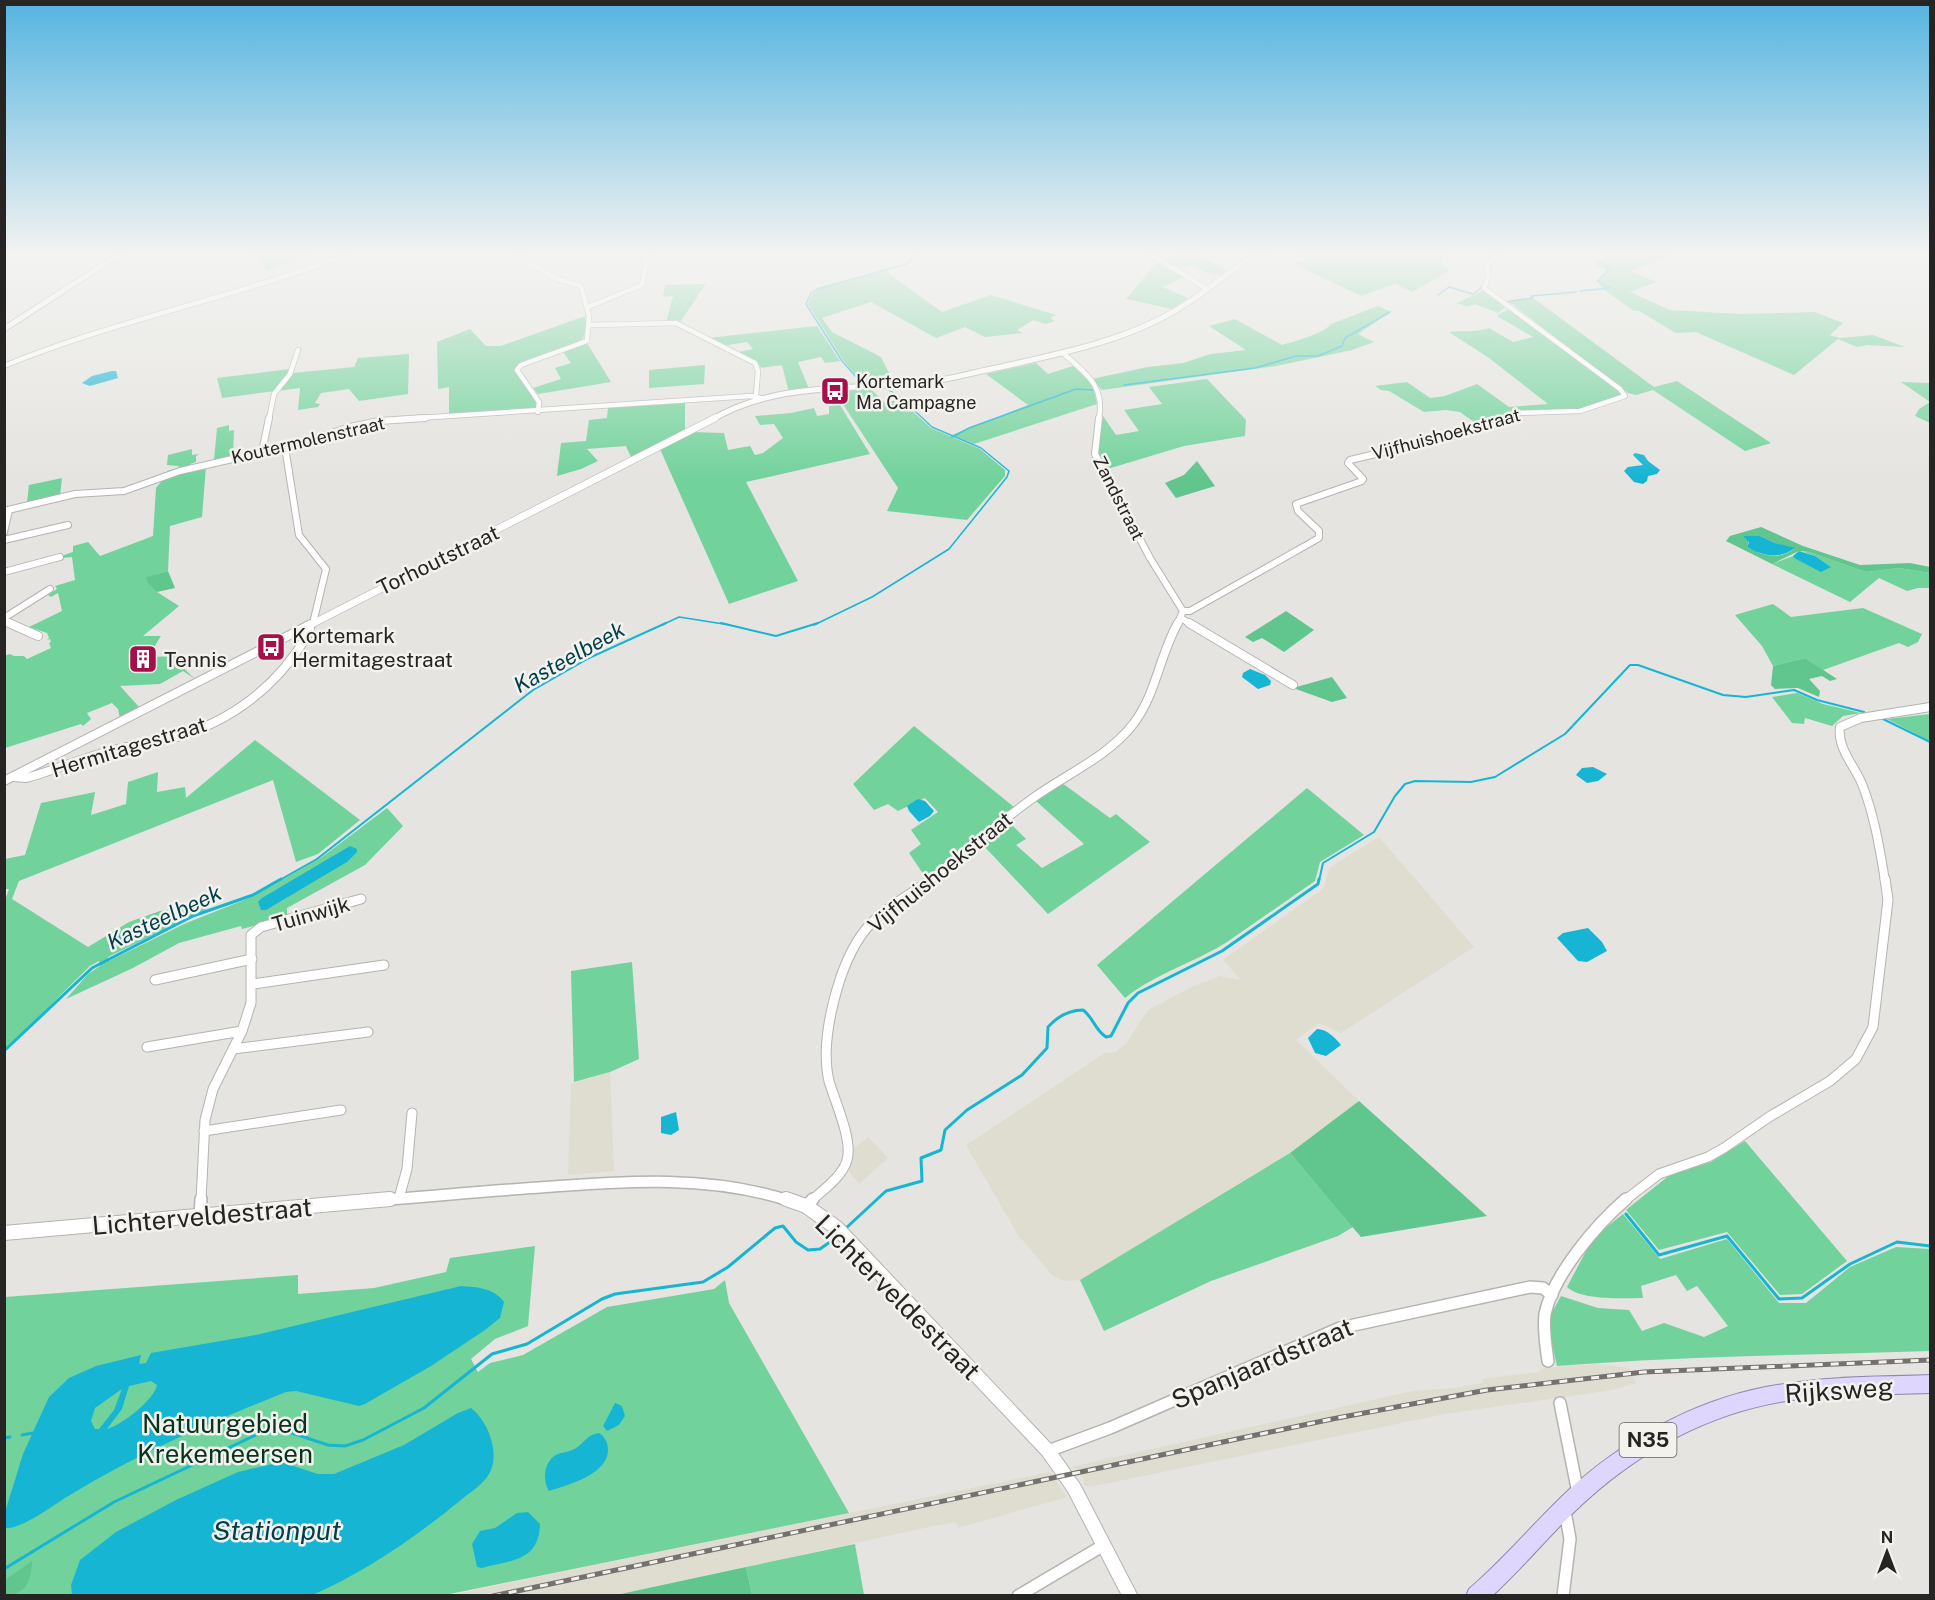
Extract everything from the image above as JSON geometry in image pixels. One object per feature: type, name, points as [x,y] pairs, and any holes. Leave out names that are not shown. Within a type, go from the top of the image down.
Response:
[{"type":"main road","name":"Rijksweg","points":[[1571,1501],[1645,1442],[1688,1421],[1748,1400],[1813,1389],[1930,1384]]},
{"type":"main road","name":"N35","points":[[1476,1596],[1493,1582],[1571,1501]]},
{"type":"street","points":[[4,366],[68,340],[108,329]]},
{"type":"street","points":[[538,412],[539,402],[517,370],[527,363],[584,343],[588,338],[589,329]]},
{"type":"street","points":[[687,329],[755,363],[758,371],[759,397]]},
{"type":"street","name":"Torhoutstraat","points":[[9,779],[307,626],[477,542],[694,430],[724,412],[759,397],[935,381],[1064,353],[1139,329]]},
{"type":"street","name":"Vijfhuishoekstraat","points":[[806,1206],[840,1171],[848,1158],[846,1141],[828,1074],[826,1055],[840,986],[859,939],[882,913],[924,885],[1014,813],[1094,757],[1127,730],[1140,712],[1172,630],[1182,615],[1319,537],[1319,531],[1297,509],[1296,504],[1362,481],[1363,479],[1348,463],[1350,460],[1469,432],[1502,422],[1518,413],[1580,411],[1625,396],[1623,392],[1538,329]]},
{"type":"street","points":[[262,452],[274,394],[290,374],[298,350]]},
{"type":"street","name":"Zandstraat","points":[[1064,353],[1095,386],[1101,400],[1093,438],[1095,454],[1182,615]]},
{"type":"street","name":"Koutermolenstraat","points":[[7,511],[75,494],[124,490],[180,471],[285,447],[350,427],[379,422],[759,397]]},
{"type":"street","points":[[285,447],[302,541],[326,569],[314,619],[317,621]]},
{"type":"street","points":[[4,532],[7,511]]},
{"type":"street","points":[[4,540],[68,525]]},
{"type":"street","points":[[4,572],[60,557]]},
{"type":"street","points":[[4,620],[50,589]]},
{"type":"street","points":[[1182,615],[1293,685]]},
{"type":"street","points":[[4,620],[38,636]]},
{"type":"street","name":"Hermitagestraat","points":[[9,779],[26,778],[114,751],[180,735],[225,717],[248,702],[289,665],[308,634],[310,629],[307,626]]},
{"type":"street","points":[[1548,1360],[1542,1326],[1545,1310],[1576,1253],[1596,1227],[1653,1178],[1682,1164],[1698,1161],[1717,1153],[1769,1117],[1835,1079],[1867,1046],[1873,1027],[1888,900],[1881,853],[1862,783],[1839,735],[1840,727],[1852,719],[1912,713],[1930,707]]},
{"type":"street","name":"Tuinwijk","points":[[200,1216],[204,1131],[213,1089],[242,1031],[251,1003],[253,984],[250,937],[257,929],[361,899]]},
{"type":"street","points":[[155,980],[252,959]]},
{"type":"street","points":[[253,984],[384,965]]},
{"type":"street","points":[[147,1047],[242,1031]]},
{"type":"street","points":[[233,1049],[368,1032]]},
{"type":"street","points":[[204,1131],[341,1110]]},
{"type":"street","points":[[399,1198],[407,1169],[412,1113]]},
{"type":"street","name":"Lichterveldestraat","points":[[4,1233],[399,1198],[650,1180],[709,1184],[772,1195],[806,1206],[837,1228],[1048,1451],[1074,1488],[1130,1596]]},
{"type":"street","name":"Spanjaardstraat","points":[[1048,1451],[1110,1428],[1340,1328],[1530,1287],[1554,1292]]},
{"type":"street","points":[[1560,1403],[1571,1501],[1570,1539],[1563,1596]]},
{"type":"street","points":[[1018,1596],[1104,1545]]},
{"type":"shaded area","points":[[1379,837],[1474,947],[1341,1033],[1319,1023],[1296,1040],[1359,1101],[1290,1153],[1080,1280],[1064,1281],[1052,1275],[1018,1235],[966,1145],[1105,1053],[1116,1052],[1126,1044],[1148,1010],[1192,987],[1220,976],[1241,980],[1223,960],[1324,888],[1329,868]]},
{"type":"shaded area","points":[[610,1072],[614,1171],[568,1175],[571,1084]]},
{"type":"shaded area","points":[[868,1137],[888,1158],[859,1184],[849,1171],[853,1149]]},
{"type":"shaded area","points":[[1596,1364],[1629,1368],[1636,1383],[1612,1390],[1445,1414],[1090,1487],[1084,1485],[1084,1479],[1077,1470],[1071,1467],[1413,1391],[1483,1383],[1482,1379],[1539,1372],[1540,1369]]},
{"type":"shaded area","points":[[1050,1472],[1067,1497],[958,1528],[956,1522],[929,1527],[616,1595],[445,1596]]},
{"type":"green space","points":[[470,329],[486,346],[501,346],[550,329],[586,329],[582,342],[520,365],[514,370],[536,402],[536,410],[449,416],[449,387],[438,389],[437,342]]},
{"type":"green space","points":[[793,329],[819,329],[840,361],[825,363],[821,357],[798,362],[809,389],[789,392],[782,365],[761,368],[758,363],[734,353],[753,349],[747,342],[722,346],[708,338]]},
{"type":"green space","points":[[823,329],[830,329],[881,357],[894,383],[859,379],[843,360]]},
{"type":"green space","points":[[919,329],[961,329],[936,338]]},
{"type":"green space","points":[[968,329],[1019,329],[1017,330],[1023,333],[985,337]]},
{"type":"green space","points":[[1213,329],[1252,329],[1282,345],[1325,329],[1366,329],[1358,334],[1374,342],[1352,350],[1276,366],[1102,390],[1092,379],[1148,367],[1183,363],[1211,354],[1246,350]]},
{"type":"green space","points":[[1490,329],[1513,342],[1533,337],[1519,329],[1537,329],[1624,396],[1582,410],[1524,411],[1481,427],[1460,412],[1446,410],[1424,412],[1389,391],[1375,386],[1407,382],[1430,398],[1445,396],[1477,384],[1509,407],[1548,404],[1489,358],[1449,332]]},
{"type":"green space","points":[[1544,329],[1575,329],[1654,387],[1677,381],[1771,443],[1745,451],[1653,390],[1636,395],[1628,393]]},
{"type":"green space","points":[[1669,329],[1837,329],[1830,335],[1840,338],[1873,335],[1905,347],[1867,345],[1857,347],[1838,339],[1794,375],[1696,332],[1676,333]]},
{"type":"green space","points":[[587,343],[611,382],[538,394],[533,388],[561,379],[555,368],[571,363],[563,352]]},
{"type":"green space","points":[[409,354],[408,394],[359,401],[349,389],[321,393],[315,403],[320,404],[318,407],[298,410],[300,388],[278,391],[293,373],[354,367],[358,358]]},
{"type":"green space","points":[[1036,363],[1048,374],[1073,366],[1093,385],[1097,404],[974,444],[952,435],[1028,405],[986,374]]},
{"type":"green space","points":[[705,365],[704,384],[649,388],[649,370]]},
{"type":"green space","points":[[290,369],[287,377],[275,391],[222,398],[217,378]]},
{"type":"green space","points":[[1207,379],[1246,420],[1245,436],[1184,446],[1104,470],[1098,457],[1099,416],[1103,416],[1116,435],[1139,431],[1124,410],[1162,404],[1149,387]]},
{"type":"green space","points":[[1901,382],[1930,383],[1930,402]]},
{"type":"green space","points":[[871,389],[885,403],[899,399],[931,428],[980,449],[1005,470],[1005,476],[967,520],[887,511],[898,488],[835,392]]},
{"type":"green space","points":[[1930,402],[1930,423],[1915,416],[1919,409]]},
{"type":"green space","points":[[685,403],[685,430],[631,457],[626,446],[587,449],[598,461],[557,476],[561,443],[586,441],[589,420],[607,418],[608,408]]},
{"type":"green space","points":[[840,405],[870,454],[746,482],[798,581],[729,604],[660,449],[692,432],[724,433],[728,450],[750,446],[755,455],[763,453],[783,438],[774,424],[760,425],[755,416],[791,413],[814,408],[817,416],[829,414],[829,406]]},
{"type":"green space","points":[[229,425],[229,431],[234,430],[233,457],[214,460],[217,428]]},
{"type":"green space","points":[[192,449],[192,455],[199,454],[196,456],[196,462],[190,464],[191,467],[167,474],[167,471],[179,466],[167,465],[168,455]]},
{"type":"green space","points":[[1197,461],[1215,486],[1176,498],[1165,483],[1184,475]]},
{"type":"green space","points":[[206,466],[202,517],[170,526],[168,571],[147,577],[157,592],[179,606],[143,636],[161,636],[148,657],[181,656],[177,662],[195,679],[183,671],[160,684],[120,686],[140,708],[120,718],[118,709],[112,703],[87,713],[91,719],[83,726],[81,724],[5,748],[4,656],[10,654],[24,656],[27,659],[51,648],[50,639],[47,640],[49,638],[47,633],[29,627],[62,611],[58,593],[51,597],[48,595],[57,589],[55,586],[75,580],[72,557],[62,558],[64,555],[73,552],[73,546],[88,542],[100,556],[153,536],[156,488],[165,477]]},
{"type":"green space","points":[[62,478],[60,496],[27,503],[29,485]]},
{"type":"green space","points":[[1761,527],[1803,546],[1860,565],[1910,563],[1930,567],[1930,573],[1899,568],[1866,572],[1809,552],[1799,551],[1772,564],[1726,541],[1730,536]],"holes":[[[1750,536],[1760,536],[1775,543],[1794,549],[1782,555],[1770,556],[1747,547]]]},
{"type":"green space","points":[[1804,552],[1866,572],[1899,568],[1930,573],[1930,588],[1907,591],[1879,578],[1850,602],[1772,564],[1793,556],[1831,567],[1815,556]]},
{"type":"green space","points":[[168,571],[175,588],[157,592],[148,583],[146,577]]},
{"type":"green space","points":[[1773,604],[1791,617],[1863,608],[1922,634],[1918,642],[1908,647],[1899,643],[1823,670],[1805,658],[1773,666],[1762,646],[1735,615]]},
{"type":"green space","points":[[1286,611],[1314,630],[1284,652],[1262,638],[1253,642],[1245,637]]},
{"type":"green space","points":[[1805,658],[1837,679],[1830,681],[1822,676],[1809,679],[1820,691],[1819,697],[1798,688],[1775,689],[1771,685],[1773,666]]},
{"type":"green space","points":[[1332,677],[1347,698],[1332,702],[1293,688]]},
{"type":"green space","points":[[1797,693],[1823,704],[1861,713],[1843,716],[1832,726],[1805,718],[1804,724],[1792,723],[1772,697]]},
{"type":"green space","points":[[1930,714],[1930,741],[1887,719]]},
{"type":"green space","points":[[914,726],[1014,807],[926,878],[909,853],[921,844],[911,830],[938,812],[925,798],[898,811],[888,804],[874,810],[853,784]]},
{"type":"green space","points":[[255,740],[360,820],[318,854],[296,862],[273,780],[19,881],[12,899],[88,947],[129,922],[160,911],[210,903],[209,908],[108,957],[109,961],[184,924],[254,896],[322,857],[387,808],[403,826],[365,865],[287,908],[287,917],[242,929],[241,926],[179,943],[133,968],[66,999],[88,974],[100,966],[99,961],[90,966],[5,1050],[4,903],[9,889],[5,889],[5,859],[25,855],[41,803],[95,792],[91,815],[126,804],[128,782],[158,772],[157,792],[185,787],[186,798]]},
{"type":"green space","points":[[1062,783],[1110,818],[1116,814],[1150,842],[1048,914],[982,844],[1009,822],[1026,839],[1016,845],[1042,868],[1084,844],[1036,801]]},
{"type":"green space","points":[[1307,788],[1364,835],[1320,862],[1315,881],[1227,942],[1150,981],[1125,998],[1097,965]]},
{"type":"green space","points":[[632,962],[639,1059],[610,1072],[574,1082],[571,971]]},
{"type":"green space","points":[[1359,1101],[1487,1216],[1361,1237],[1290,1153]]},
{"type":"green space","points":[[1745,1141],[1847,1261],[1802,1294],[1780,1295],[1727,1232],[1659,1250],[1626,1210],[1671,1174],[1711,1162]]},
{"type":"green space","points":[[1290,1153],[1353,1227],[1338,1236],[1211,1281],[1104,1331],[1080,1280]]},
{"type":"green space","points":[[1623,1214],[1660,1259],[1727,1239],[1779,1303],[1806,1303],[1850,1267],[1896,1247],[1930,1249],[1930,1351],[1697,1358],[1557,1366],[1547,1321],[1561,1296],[1598,1308],[1629,1310],[1642,1331],[1664,1323],[1704,1337],[1728,1326],[1697,1286],[1687,1291],[1676,1275],[1641,1286],[1643,1298],[1593,1297],[1567,1287],[1593,1238]]},
{"type":"green space","name":"Natuurgebied Krekemeersen","points":[[535,1246],[528,1326],[495,1339],[471,1359],[478,1372],[490,1363],[523,1355],[607,1307],[714,1289],[725,1280],[729,1303],[849,1513],[445,1595],[5,1596],[5,1297],[298,1275],[298,1294],[374,1288],[446,1272],[450,1258]]},
{"type":"green space","points":[[855,1544],[864,1595],[752,1595],[746,1567]]},
{"type":"green space","points":[[32,1561],[31,1574],[26,1586],[18,1593],[5,1595],[5,1580]]},
{"type":"green space","points":[[746,1567],[752,1595],[616,1595]]},
{"type":"water","points":[[116,371],[118,378],[90,386],[82,383],[92,376]]},
{"type":"water","points":[[1635,453],[1644,455],[1660,470],[1657,474],[1648,476],[1647,481],[1643,484],[1634,482],[1624,471],[1628,467],[1643,465],[1633,455]]},
{"type":"water","points":[[1743,536],[1760,536],[1795,548],[1777,555],[1759,553],[1747,547],[1749,542]]},
{"type":"water","points":[[1799,551],[1815,556],[1831,567],[1821,572],[1794,558],[1793,556]]},
{"type":"water","points":[[1250,669],[1265,675],[1271,681],[1270,685],[1258,689],[1242,677],[1243,673]]},
{"type":"water","points":[[1593,767],[1607,774],[1598,781],[1587,783],[1576,775],[1582,768]]},
{"type":"water","points":[[918,799],[925,801],[934,811],[919,822],[907,806]]},
{"type":"water","points":[[350,846],[357,849],[357,852],[347,862],[266,910],[261,910],[258,902],[262,898]]},
{"type":"water","points":[[158,921],[134,937],[107,946],[130,929]]},
{"type":"water","points":[[1588,928],[1602,942],[1607,951],[1587,962],[1578,961],[1557,938],[1563,933]]},
{"type":"water","points":[[1317,1029],[1327,1032],[1341,1045],[1326,1056],[1315,1053],[1308,1038]]},
{"type":"water","points":[[676,1112],[679,1130],[671,1135],[661,1133],[661,1117]]},
{"type":"water","points":[[461,1286],[490,1291],[504,1302],[500,1318],[485,1330],[431,1366],[365,1404],[359,1406],[296,1391],[286,1392],[149,1452],[96,1480],[29,1521],[12,1528],[5,1528],[5,1512],[23,1454],[49,1397],[69,1378],[96,1366],[141,1355],[139,1364],[146,1363],[151,1353],[256,1335]],"holes":[[[151,1381],[157,1385],[150,1398],[121,1423],[107,1429],[122,1409],[129,1386]],[[122,1389],[114,1410],[99,1429],[95,1429],[91,1421],[95,1408]]]},
{"type":"water","points":[[615,1403],[622,1406],[625,1416],[619,1425],[607,1431],[603,1426]]},
{"type":"water","name":"Stationput","points":[[471,1408],[483,1421],[491,1438],[494,1457],[486,1478],[473,1491],[408,1540],[370,1565],[330,1587],[310,1596],[72,1595],[71,1585],[80,1560],[116,1532],[176,1500],[238,1472],[281,1462],[318,1474],[334,1474],[404,1445],[458,1413]]},
{"type":"water","points":[[599,1433],[605,1439],[608,1448],[607,1457],[602,1465],[586,1477],[549,1491],[545,1476],[547,1465],[553,1457],[574,1449],[589,1437]]},
{"type":"water","points":[[528,1512],[540,1524],[538,1536],[529,1553],[512,1561],[482,1568],[477,1567],[472,1544],[480,1531],[495,1528],[517,1513]]},
{"type":"waterway","name":"Kasteelbeek","points":[[822,329],[842,361],[857,378],[879,383]]},
{"type":"waterway","points":[[1124,385],[1255,368],[1296,356],[1318,356],[1342,346],[1345,338],[1361,329]]},
{"type":"waterway","name":"Kasteelbeek","points":[[886,388],[901,398],[932,427],[953,436]]},
{"type":"waterway","points":[[953,436],[969,428],[1076,389],[1093,390]]},
{"type":"waterway","name":"Kasteelbeek","points":[[814,625],[872,597],[949,549],[1007,477],[1009,471],[981,448],[953,436]]},
{"type":"waterway","name":"Kasteelbeek","points":[[662,625],[679,617],[728,625]]},
{"type":"waterway","name":"Kasteelbeek","points":[[278,881],[317,859],[533,690],[589,658],[666,623]]},
{"type":"waterway","name":"Kasteelbeek","points":[[721,623],[728,625]]},
{"type":"waterway","name":"Kasteelbeek","points":[[728,625],[776,636],[818,623]]},
{"type":"waterway","points":[[1319,881],[1323,863],[1374,832],[1395,796],[1405,784],[1415,781],[1471,782],[1495,777],[1565,734],[1630,665],[1638,665],[1723,695],[1746,697],[1794,690],[1817,700],[1864,712]]},
{"type":"waterway","points":[[1883,719],[1930,742]]},
{"type":"waterway","name":"Kasteelbeek","points":[[4,1051],[92,968],[193,916],[253,895],[281,879]]},
{"type":"waterway","points":[[845,1229],[886,1191],[922,1181],[921,1158],[941,1150],[945,1130],[967,1110],[1022,1075],[1047,1048],[1048,1027],[1055,1020],[1068,1013],[1083,1010],[1102,1034],[1106,1037],[1111,1036],[1128,1003],[1138,993],[1222,951],[1318,884],[1319,879]]},
{"type":"waterway","points":[[1626,1214],[1659,1255],[1727,1236],[1779,1299],[1802,1298],[1850,1264],[1897,1242],[1930,1246]]},
{"type":"waterway","points":[[4,1569],[114,1502],[258,1434],[283,1430],[328,1445],[345,1446],[363,1440],[424,1408],[492,1354],[527,1344],[602,1299],[615,1294],[703,1282],[728,1267],[775,1228],[783,1226],[796,1242],[808,1250],[820,1249],[837,1237]]},
{"type":"waterway","points":[[22,1435],[33,1433]]},
{"type":"waterway","points":[[4,1438],[10,1437]]},
{"type":"railway","points":[[493,1596],[1332,1419],[1487,1390],[1644,1372],[1930,1360]]},
{"type":"place","name":"Kortemark Ma Campagne","points":[[835,391]]},
{"type":"place","name":"Kortemark Hermitagestraat","points":[[271,647]]},
{"type":"place","name":"Tennis","points":[[143,659]]}]
